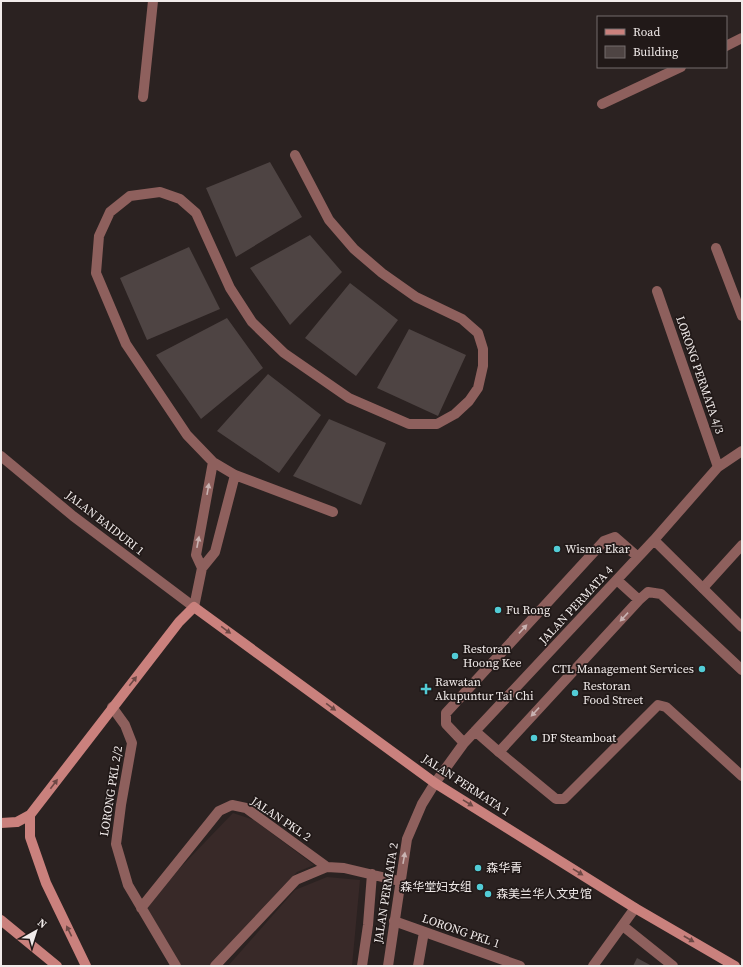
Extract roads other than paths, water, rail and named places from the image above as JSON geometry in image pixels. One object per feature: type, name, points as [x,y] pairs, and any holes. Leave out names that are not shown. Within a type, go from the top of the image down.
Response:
[{"type":"main road","points":[[1,823],[17,822],[30,815],[179,622],[194,607]]},
{"type":"main road","name":"JALAN PERMATA 1","points":[[194,607],[435,783],[635,908],[735,966]]},
{"type":"main road","points":[[30,815],[30,837],[46,883],[86,966]]},
{"type":"main road","points":[[1,920],[57,966]]},
{"type":"street","points":[[143,97],[153,1]]},
{"type":"street","points":[[727,46],[742,38]]},
{"type":"street","points":[[602,104],[679,68]]},
{"type":"street","points":[[295,155],[329,220],[354,249],[382,273],[416,297],[462,319],[478,333],[483,349],[483,366],[478,388],[469,401],[460,409],[437,424],[410,424],[349,398],[284,352],[252,322],[230,288],[196,214],[180,199],[160,192],[130,196],[110,212],[99,236],[96,273],[126,344],[187,435],[213,462],[235,475],[333,512]]},
{"type":"street","points":[[716,248],[742,316]]},
{"type":"street","name":"LORONG PERMATA 4/3","points":[[657,291],[718,467]]},
{"type":"street","name":"JALAN PERMATA 4","points":[[435,783],[464,743],[654,540],[718,467],[742,451]]},
{"type":"street","name":"JALAN BAIDURI 1","points":[[1,456],[73,516],[194,607]]},
{"type":"street","points":[[202,568],[196,555],[213,462]]},
{"type":"street","points":[[194,607],[202,568],[215,552],[235,475]]},
{"type":"street","points":[[464,743],[446,724],[446,713],[604,541],[615,537],[638,557]]},
{"type":"street","points":[[654,540],[742,627]]},
{"type":"street","points":[[703,588],[742,545]]},
{"type":"street","points":[[617,580],[640,600]]},
{"type":"street","points":[[499,752],[648,592],[662,594],[742,670]]},
{"type":"street","points":[[475,731],[556,799],[564,799],[658,705],[666,707],[742,776]]},
{"type":"street","name":"LORONG PKL 2/2","points":[[112,707],[125,725],[132,743],[116,844],[128,885],[176,966]]},
{"type":"street","name":"JALAN PERMATA 2","points":[[388,966],[399,881],[407,839],[422,804],[435,783]]},
{"type":"street","name":"JALAN PKL 2","points":[[141,908],[219,811],[232,805],[246,808],[327,867]]},
{"type":"street","points":[[215,966],[296,880],[327,867],[344,868],[399,881]]},
{"type":"street","points":[[362,966],[368,925],[372,874]]},
{"type":"street","points":[[594,966],[635,908]]},
{"type":"street","name":"LORONG PKL 1","points":[[394,922],[520,966]]},
{"type":"street","points":[[623,926],[673,966]]},
{"type":"street","points":[[418,966],[424,932]]},
{"type":"place","name":"Wisma Ekar","points":[[557,549]]},
{"type":"place","name":"Fu Rong","points":[[498,610]]},
{"type":"place","name":"Restoran Hoong Kee","points":[[455,656]]},
{"type":"place","name":"CTL Management Services","points":[[702,669]]},
{"type":"place","name":"Rawatan Akupuntur Tai Chi","points":[[426,689]]},
{"type":"place","name":"Restoran Food Street","points":[[575,693]]},
{"type":"place","name":"DF Steamboat","points":[[534,738]]},
{"type":"place","name":"森华青","points":[[478,868]]},
{"type":"place","name":"森华堂妇女组","points":[[480,887]]},
{"type":"place","name":"森美兰华人文史馆","points":[[488,894]]}]
